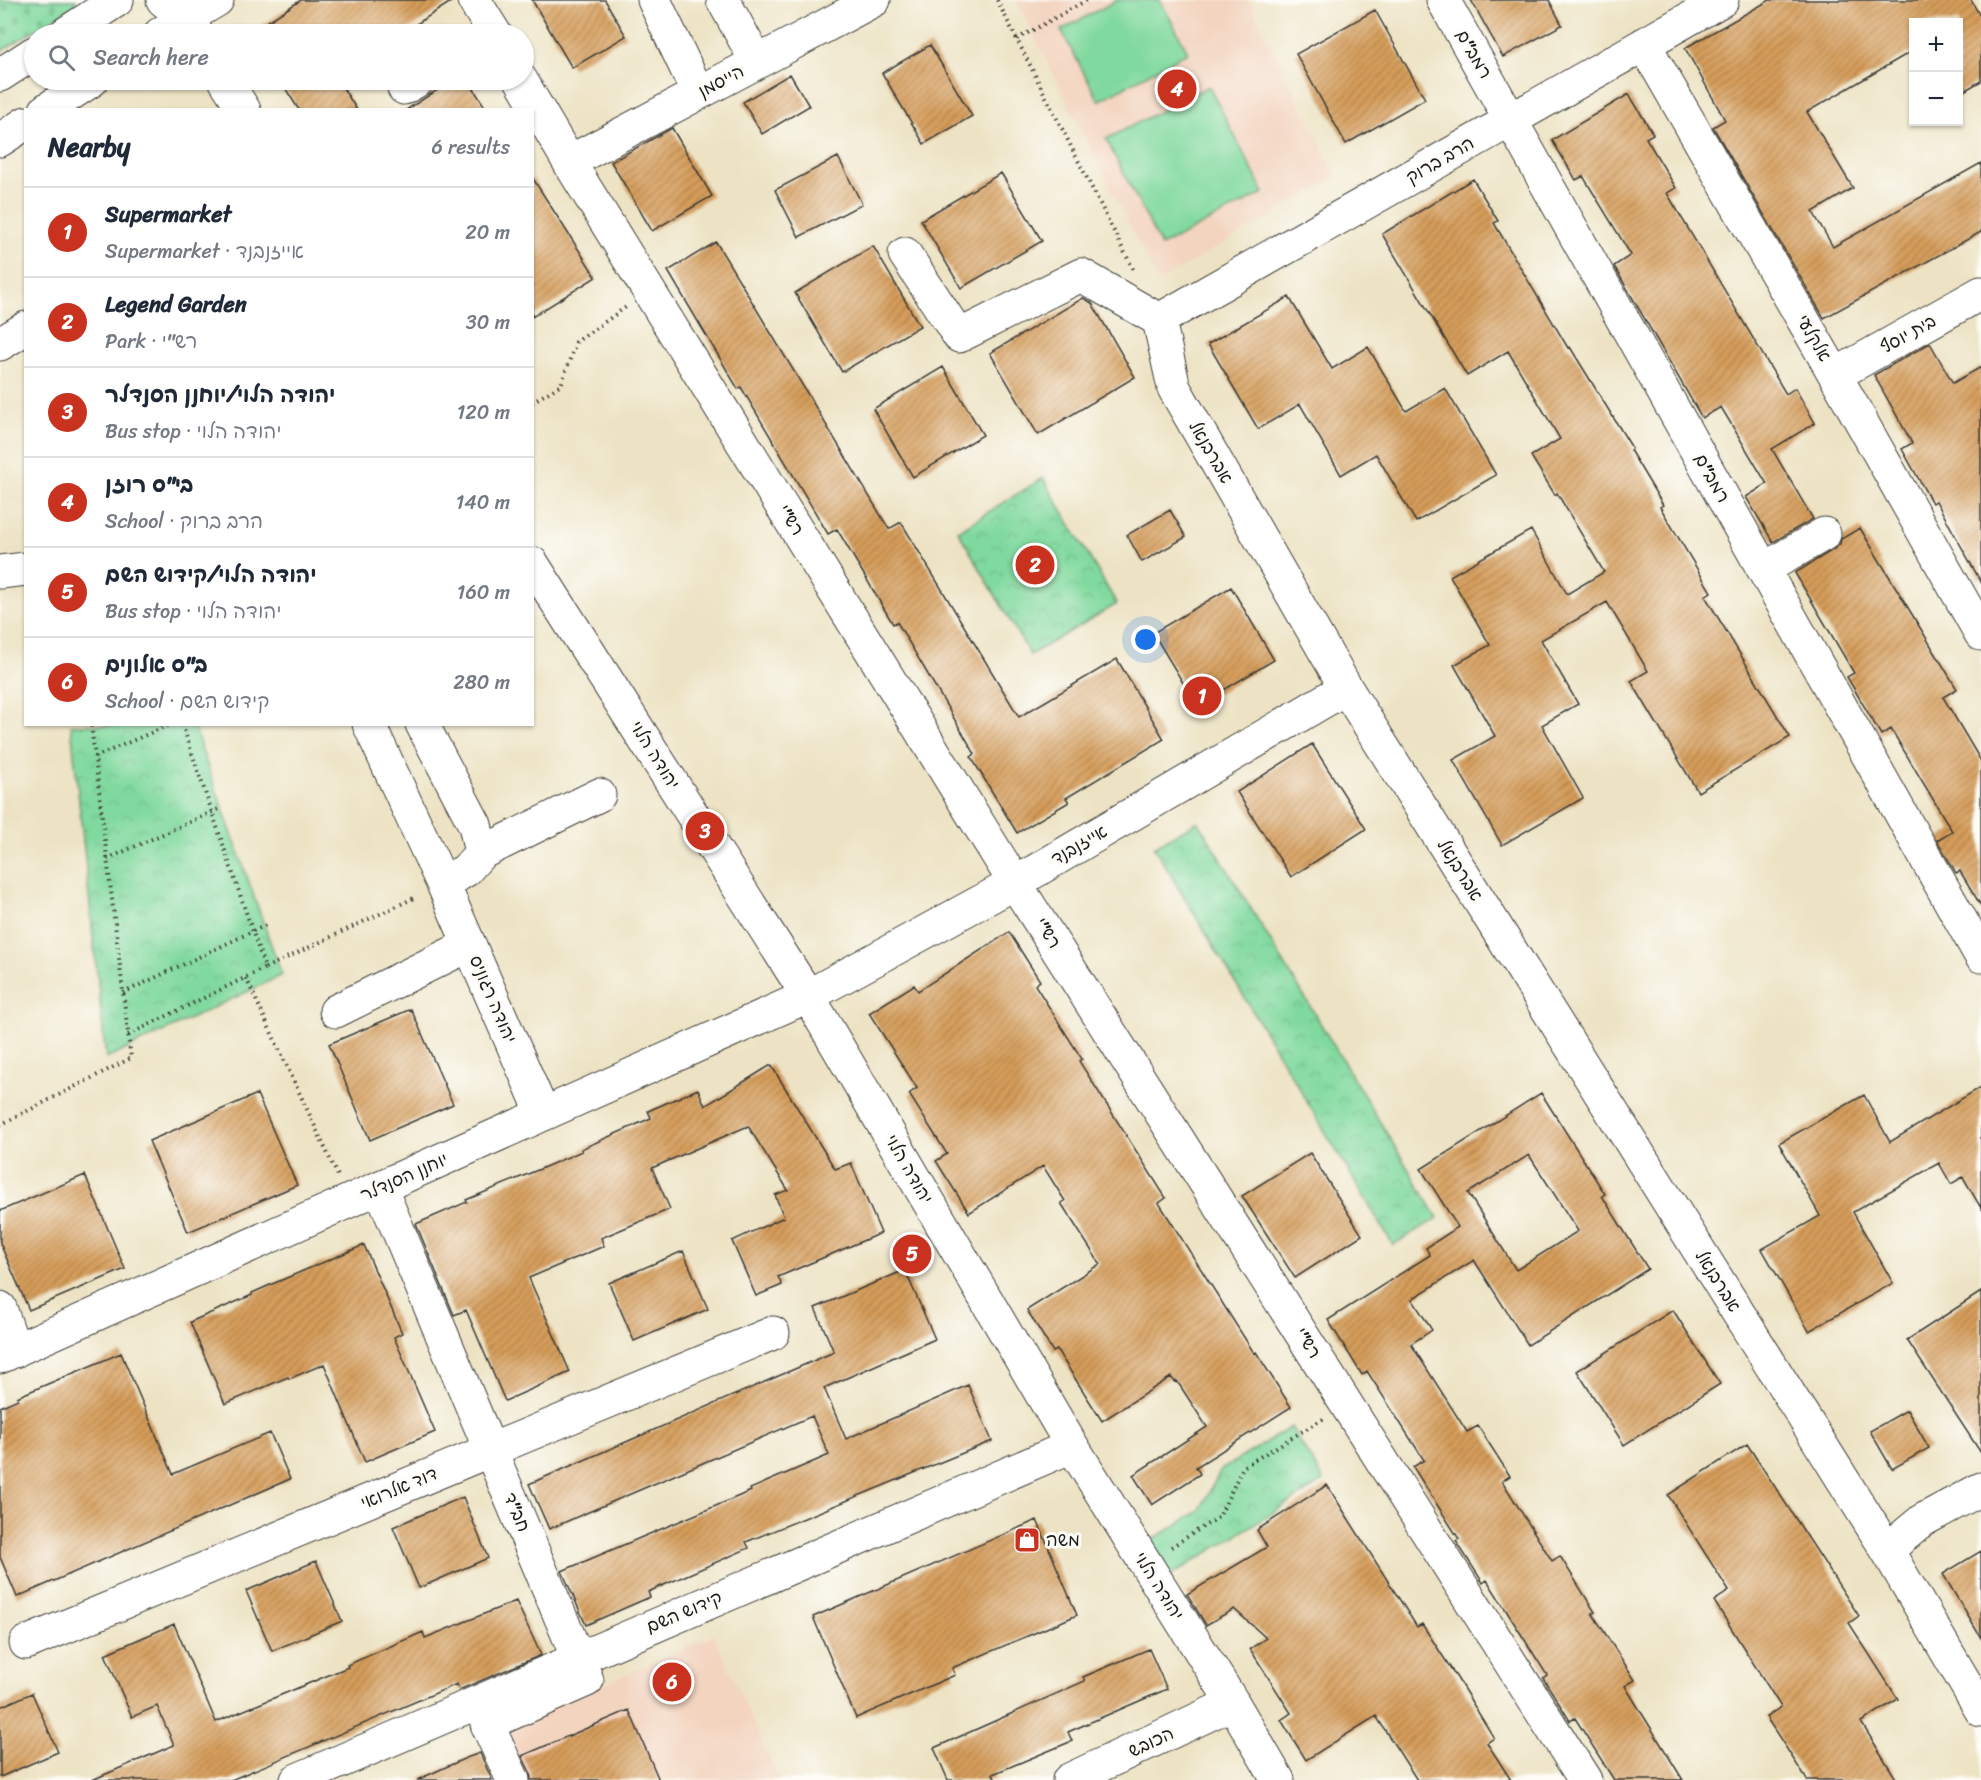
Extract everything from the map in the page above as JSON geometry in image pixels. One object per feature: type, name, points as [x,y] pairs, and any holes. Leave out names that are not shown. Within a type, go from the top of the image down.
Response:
[{"type":"street","points":[[80,19],[117,0]]},
{"type":"street","points":[[178,17],[217,0]]},
{"type":"street","points":[[474,0],[488,24]]},
{"type":"street","points":[[654,0],[698,93]]},
{"type":"street","points":[[723,0],[757,62]]},
{"type":"street","name":"הייסמן","points":[[569,162],[874,0]]},
{"type":"street","name":"רמב\"ם","points":[[1443,0],[1981,956]]},
{"type":"street","name":"הרב ברוק","points":[[1159,320],[1722,0]]},
{"type":"street","name":"אלקלעי","points":[[1644,44],[1981,634]]},
{"type":"street","points":[[0,75],[24,59]]},
{"type":"street","points":[[55,107],[78,90]]},
{"type":"street","points":[[231,90],[243,108]]},
{"type":"street","name":"רש\"י","points":[[527,90],[649,292],[1015,883],[1585,1780]]},
{"type":"street","points":[[0,140],[24,124]]},
{"type":"street","points":[[905,254],[959,336],[1081,275],[1159,320]]},
{"type":"street","name":"בית יוסף","points":[[1835,375],[1981,292]]},
{"type":"street","name":"אברבנאל","points":[[1159,320],[1174,388],[1346,688],[1887,1550],[1981,1710]]},
{"type":"street","points":[[0,344],[24,329]]},
{"type":"street","points":[[1764,569],[1824,534]]},
{"type":"street","name":"יהודה הלוי","points":[[534,566],[808,996],[1072,1446],[1233,1703],[1278,1780]]},
{"type":"street","points":[[0,572],[24,569]]},
{"type":"street","name":"אייזנבנד","points":[[808,996],[1015,883],[1346,688]]},
{"type":"street","name":"יהודה רגוניס","points":[[370,726],[443,884],[543,1114]]},
{"type":"street","points":[[423,726],[475,825],[481,853]]},
{"type":"street","points":[[443,884],[466,870],[481,853],[600,795]]},
{"type":"street","points":[[336,1011],[470,945]]},
{"type":"street","name":"יוחנן הסנדלר","points":[[7,1354],[808,996]]},
{"type":"street","name":"חב\"ד","points":[[380,1187],[587,1680],[487,1724],[513,1780]]},
{"type":"street","points":[[0,1308],[7,1354]]},
{"type":"street","name":"דוד אלרואי","points":[[26,1643],[772,1333]]},
{"type":"street","name":"קידוש השם","points":[[297,1780],[1072,1446]]},
{"type":"street","points":[[1887,1550],[1923,1520],[1981,1489]]},
{"type":"street","name":"הכובש","points":[[1069,1780],[1233,1703]]},
{"type":"path","points":[[997,0],[1138,278]]},
{"type":"path","points":[[1017,39],[1087,0]]},
{"type":"path","points":[[534,401],[561,385],[576,342],[649,292]]},
{"type":"path","points":[[0,1125],[131,1058],[91,726]]},
{"type":"path","points":[[95,756],[166,726]]},
{"type":"path","points":[[183,726],[265,969]]},
{"type":"path","points":[[107,859],[221,807]]},
{"type":"path","points":[[128,1035],[443,884]]},
{"type":"path","points":[[123,993],[266,925]]},
{"type":"path","points":[[246,978],[349,1201]]},
{"type":"path","points":[[1145,1563],[1220,1516],[1243,1467],[1346,1405]]},
{"type":"shaded area","points":[[1016,0],[1248,0],[1337,177],[1158,282]]},
{"type":"shaded area","points":[[714,1635],[779,1780],[527,1780],[503,1730]]},
{"type":"green space","points":[[0,0],[76,0],[74,6],[45,24],[24,24],[24,37],[0,52]]},
{"type":"green space","points":[[1117,0],[1160,0],[1188,52],[1099,101],[1061,30]]},
{"type":"green space","points":[[1209,86],[1264,193],[1161,246],[1106,139]]},
{"type":"green space","points":[[1043,478],[1117,604],[1030,655],[958,531]]},
{"type":"green space","points":[[71,726],[193,726],[282,975],[106,1059]]},
{"type":"green space","points":[[1198,821],[1438,1218],[1393,1245],[1154,847]]},
{"type":"green space","points":[[1291,1427],[1324,1481],[1167,1578],[1146,1544],[1199,1511],[1221,1470]]},
{"type":"building","points":[[301,0],[454,0],[417,24],[264,24]]},
{"type":"building","points":[[532,0],[605,0],[626,36],[572,68]]},
{"type":"building","points":[[1471,0],[1549,0],[1562,25],[1503,57]]},
{"type":"building","points":[[1770,0],[1971,0],[1981,18],[1981,81],[1963,92],[1963,18],[1909,18],[1909,53],[1807,112],[1853,188],[1813,212],[1833,247],[1981,163],[1981,232],[1824,318],[1713,127],[1725,120],[1685,48]]},
{"type":"building","points":[[1375,10],[1425,99],[1346,144],[1296,54]]},
{"type":"building","points":[[930,45],[972,116],[924,144],[882,73]]},
{"type":"building","points":[[790,74],[809,106],[762,134],[743,102]]},
{"type":"building","points":[[286,90],[344,90],[356,108],[298,108]]},
{"type":"building","points":[[437,90],[474,90],[486,108],[409,108]]},
{"type":"building","points":[[1629,94],[1653,134],[1646,138],[1676,188],[1667,193],[1786,394],[1795,388],[1815,423],[1772,449],[1813,519],[1773,542],[1746,497],[1767,484],[1721,407],[1702,418],[1614,266],[1631,255],[1583,176],[1576,180],[1552,140]]},
{"type":"building","points":[[672,128],[712,196],[652,231],[611,162]]},
{"type":"building","points":[[838,157],[862,204],[799,237],[775,190]]},
{"type":"building","points":[[1001,173],[1042,241],[961,288],[921,220]]},
{"type":"building","points":[[1473,179],[1498,221],[1494,223],[1568,348],[1570,347],[1632,448],[1630,450],[1663,505],[1660,507],[1711,592],[1705,596],[1790,737],[1698,792],[1631,681],[1648,671],[1607,602],[1541,640],[1578,704],[1542,725],[1583,798],[1502,845],[1453,760],[1495,736],[1454,665],[1490,645],[1450,576],[1531,530],[1567,594],[1604,572],[1557,493],[1555,495],[1531,456],[1560,439],[1508,351],[1467,376],[1382,234]]},
{"type":"building","points":[[534,180],[596,277],[534,316]]},
{"type":"building","points":[[716,242],[889,529],[901,522],[1019,717],[1117,659],[1164,739],[1066,798],[1069,802],[1017,833],[971,757],[975,754],[897,622],[893,624],[837,529],[828,534],[741,387],[738,389],[668,271]]},
{"type":"building","points":[[873,246],[920,326],[842,372],[795,293]]},
{"type":"building","points":[[1289,297],[1332,369],[1368,347],[1406,411],[1445,388],[1496,475],[1416,522],[1376,454],[1341,475],[1300,404],[1258,429],[1208,344]]},
{"type":"building","points":[[1083,298],[1092,303],[1135,377],[1038,435],[990,353]]},
{"type":"building","points":[[1930,343],[1953,383],[1981,367],[1981,582],[1936,501],[1932,503],[1902,449],[1912,443],[1874,375]]},
{"type":"building","points":[[943,367],[983,435],[913,477],[873,409]]},
{"type":"building","points":[[1170,510],[1186,537],[1142,562],[1127,535]]},
{"type":"building","points":[[1860,528],[1957,689],[1943,697],[1981,761],[1981,906],[1960,871],[1956,873],[1937,840],[1952,831],[1891,729],[1881,735],[1847,677],[1854,673],[1795,573],[1833,550],[1840,544],[1841,539]]},
{"type":"building","points":[[1231,587],[1274,660],[1197,706],[1153,633]]},
{"type":"building","points":[[1312,744],[1366,829],[1291,877],[1237,792]]},
{"type":"building","points":[[1009,932],[1040,981],[1035,985],[1082,1059],[1079,1061],[1166,1198],[1159,1203],[1291,1407],[1196,1467],[1200,1474],[1152,1505],[1133,1475],[1207,1427],[1177,1381],[1175,1382],[1171,1377],[1102,1421],[1057,1350],[1053,1352],[1027,1310],[1100,1264],[1061,1203],[1065,1201],[1043,1166],[969,1213],[936,1161],[947,1154],[909,1094],[917,1088],[869,1013],[914,985],[918,991]]},
{"type":"building","points":[[411,1009],[453,1104],[370,1140],[329,1044]]},
{"type":"building","points":[[771,1065],[835,1169],[851,1163],[881,1233],[778,1277],[782,1285],[756,1296],[732,1241],[784,1217],[775,1195],[788,1190],[748,1126],[652,1168],[670,1209],[601,1238],[604,1246],[529,1278],[570,1372],[505,1401],[466,1310],[454,1315],[416,1224],[651,1118],[648,1111],[698,1089],[705,1106]]},
{"type":"building","points":[[1981,1087],[1981,1208],[1963,1177],[1951,1184],[1939,1163],[1853,1212],[1893,1283],[1809,1331],[1762,1249],[1820,1216],[1779,1143],[1864,1095],[1890,1142]]},
{"type":"building","points":[[1541,1093],[1605,1194],[1602,1196],[1648,1269],[1528,1345],[1474,1260],[1412,1299],[1432,1330],[1411,1344],[1467,1432],[1478,1426],[1510,1476],[1502,1481],[1552,1561],[1560,1556],[1595,1612],[1592,1613],[1635,1680],[1625,1686],[1683,1780],[1614,1780],[1575,1718],[1570,1721],[1543,1678],[1547,1675],[1487,1580],[1483,1583],[1456,1541],[1459,1539],[1413,1467],[1424,1460],[1367,1371],[1362,1375],[1328,1320],[1430,1255],[1426,1248],[1458,1227],[1421,1169]],"holes":[[[1529,1155],[1578,1231],[1516,1270],[1468,1193]]]},
{"type":"building","points":[[257,1094],[297,1185],[188,1232],[149,1141]]},
{"type":"building","points":[[1310,1153],[1362,1235],[1295,1278],[1242,1196]]},
{"type":"building","points":[[85,1175],[125,1269],[29,1310],[0,1243],[0,1211]]},
{"type":"building","points":[[364,1245],[402,1333],[394,1337],[435,1432],[365,1462],[324,1364],[225,1404],[190,1322]]},
{"type":"building","points":[[683,1251],[708,1309],[634,1341],[609,1283]]},
{"type":"building","points":[[905,1270],[935,1339],[824,1388],[846,1439],[968,1385],[992,1441],[746,1542],[749,1548],[648,1592],[650,1597],[586,1625],[562,1571],[751,1491],[750,1489],[829,1455],[812,1416],[549,1529],[529,1484],[834,1352],[815,1308]]},
{"type":"building","points":[[1981,1292],[1981,1453],[1907,1340]]},
{"type":"building","points":[[1673,1310],[1720,1384],[1624,1445],[1577,1371]]},
{"type":"building","points":[[121,1353],[173,1474],[270,1433],[290,1479],[17,1597],[0,1557],[0,1407],[18,1399],[17,1397]]},
{"type":"building","points":[[1907,1410],[1929,1448],[1892,1469],[1870,1431]]},
{"type":"building","points":[[1747,1444],[1859,1616],[1849,1623],[1898,1699],[1861,1722],[1897,1780],[1807,1780],[1766,1717],[1781,1707],[1714,1601],[1729,1591],[1668,1495]]},
{"type":"building","points":[[1327,1485],[1417,1627],[1422,1624],[1457,1678],[1494,1738],[1487,1743],[1511,1780],[1417,1780],[1376,1716],[1306,1760],[1281,1720],[1291,1713],[1250,1649],[1266,1638],[1234,1609],[1206,1625],[1187,1594],[1267,1547],[1257,1530]]},
{"type":"building","points":[[463,1497],[488,1558],[419,1588],[393,1527]]},
{"type":"building","points":[[1037,1520],[1077,1615],[952,1668],[955,1675],[856,1718],[813,1617]]},
{"type":"building","points":[[1981,1551],[1981,1638],[1943,1574]]},
{"type":"building","points":[[316,1561],[342,1621],[272,1651],[246,1591]]},
{"type":"building","points":[[516,1601],[541,1655],[459,1690],[457,1684],[231,1780],[92,1780],[174,1745],[157,1706],[132,1717],[105,1654],[174,1624],[216,1722],[348,1667],[347,1665],[423,1632],[425,1638]]},
{"type":"building","points":[[1149,1649],[1167,1689],[1068,1732],[1072,1741],[993,1774],[996,1780],[948,1780],[934,1748],[1085,1681],[1083,1677]]},
{"type":"building","points":[[32,1693],[58,1752],[0,1777],[0,1707]]},
{"type":"building","points":[[629,1710],[659,1780],[531,1780],[530,1772],[522,1756]]},
{"type":"building","points":[[480,1753],[492,1780],[417,1780],[466,1758]]},
{"type":"place","name":"בי\"ס רוזן","points":[[1177,89]]},
{"type":"place","name":"Legend Garden","points":[[1035,565]]},
{"type":"place","name":"Supermarket","points":[[1202,696]]},
{"type":"place","name":"יהודה הלוי/יוחנן הסנדלר","points":[[705,831]]},
{"type":"place","name":"יהודה הלוי/קידוש השם","points":[[912,1254]]},
{"type":"place","name":"משה","points":[[1027,1540]]},
{"type":"place","name":"ב\"ס אלונים","points":[[672,1682]]}]
